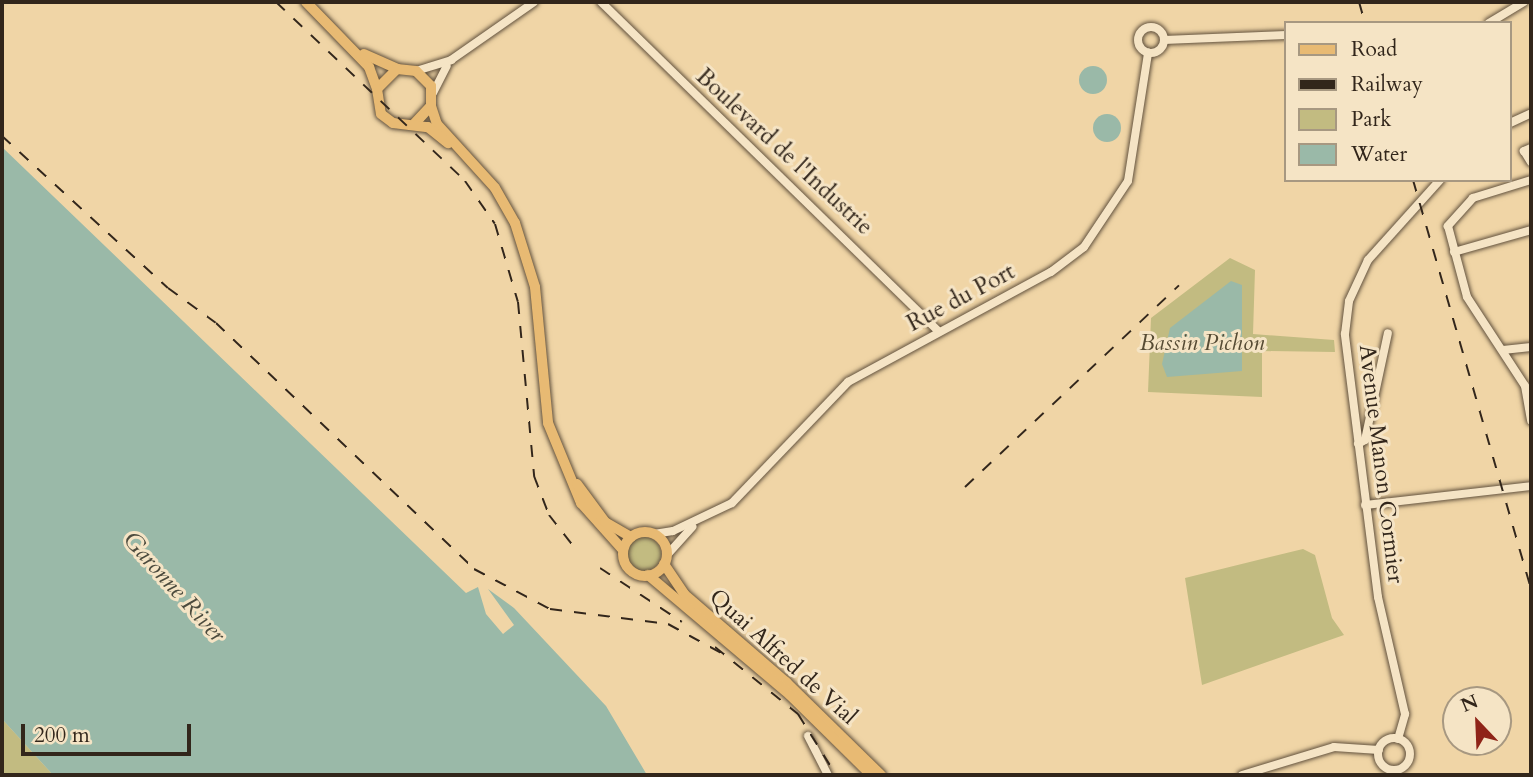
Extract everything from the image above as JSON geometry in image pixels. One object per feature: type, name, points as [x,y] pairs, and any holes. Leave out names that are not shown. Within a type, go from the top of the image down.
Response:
[{"type":"main road","points":[[306,2],[372,70],[377,89],[377,108],[387,120],[414,124],[465,155]]},
{"type":"main road","points":[[334,29],[376,64],[416,71],[433,93],[431,106],[438,124],[503,200],[525,249],[537,299],[543,401],[559,454],[590,518],[623,550],[630,570],[648,575],[665,560],[654,534],[631,537],[599,515],[559,454]]},
{"type":"main road","points":[[377,89],[397,69]]},
{"type":"main road","points":[[414,124],[431,106]]},
{"type":"main road","points":[[623,550],[631,537]]},
{"type":"main road","name":"Quai Alfred de Vial","points":[[665,560],[684,594],[786,681],[881,775]]},
{"type":"main road","name":"Quai Alfred de Vial","points":[[648,575],[790,695],[872,775]]},
{"type":"street","points":[[416,71],[451,60],[534,2]]},
{"type":"street","name":"Boulevard de l'Industrie","points":[[601,2],[939,332]]},
{"type":"street","points":[[1492,21],[1524,2]]},
{"type":"street","name":"Rue du Port","points":[[654,534],[700,520],[740,496],[848,382],[1051,272],[1099,232],[1133,165],[1148,53],[1139,40],[1146,29],[1158,29],[1164,40]]},
{"type":"street","points":[[1148,53],[1164,40],[1284,35]]},
{"type":"street","points":[[433,93],[451,60]]},
{"type":"street","points":[[1512,122],[1531,113]]},
{"type":"street","points":[[1528,149],[1531,162]]},
{"type":"street","points":[[1531,180],[1465,202],[1448,226],[1467,297],[1525,386],[1531,420]]},
{"type":"street","name":"Avenue Manon Cormier","points":[[1400,772],[1409,754],[1398,739],[1405,714],[1383,625],[1365,505],[1345,334],[1353,289],[1377,246],[1438,182]]},
{"type":"street","points":[[1454,253],[1531,230]]},
{"type":"street","points":[[1358,444],[1369,416],[1388,333]]},
{"type":"street","points":[[1503,350],[1531,347]]},
{"type":"street","points":[[1354,415],[1369,416]]},
{"type":"street","points":[[1365,505],[1531,486]]},
{"type":"street","name":"Rue du Port","points":[[665,560],[700,520]]},
{"type":"street","points":[[808,736],[828,775]]},
{"type":"street","points":[[1242,775],[1334,747],[1378,750],[1398,739]]},
{"type":"street","points":[[1378,750],[1381,764],[1400,772]]},
{"type":"green space","name":"Bassin Pichon","points":[[1230,258],[1255,270],[1253,334],[1334,340],[1335,352],[1262,351],[1262,397],[1148,392],[1151,318]]},
{"type":"green space","points":[[644,537],[656,542],[661,554],[656,566],[644,571],[632,566],[627,554],[632,542]]},
{"type":"green space","points":[[1303,549],[1315,555],[1332,618],[1344,635],[1202,685],[1185,578]]},
{"type":"green space","points":[[2,719],[53,775],[2,775]]},
{"type":"water","points":[[1093,66],[1103,70],[1107,80],[1103,90],[1093,94],[1083,90],[1079,80],[1083,70]]},
{"type":"water","points":[[1107,114],[1117,118],[1121,128],[1117,138],[1107,142],[1097,138],[1093,128],[1097,118]]},
{"type":"water","name":"Garonne River","points":[[2,147],[466,593],[478,587],[486,614],[503,634],[514,625],[488,589],[514,608],[606,706],[647,775],[53,775],[2,719]]},
{"type":"water","name":"Bassin Pichon","points":[[1231,281],[1242,285],[1242,371],[1167,377],[1162,364],[1170,328]]},
{"type":"railway","points":[[276,2],[465,181],[495,224],[518,302],[534,476],[549,515],[572,544]]},
{"type":"railway","points":[[1359,2],[1364,21]]},
{"type":"railway","points":[[2,136],[168,288],[216,323],[474,569],[550,609],[668,624],[723,654]]},
{"type":"railway","points":[[1414,182],[1531,589]]},
{"type":"railway","points":[[965,487],[1179,285]]},
{"type":"railway","points":[[600,568],[682,622]]},
{"type":"railway","points":[[715,647],[798,714],[836,775]]}]
